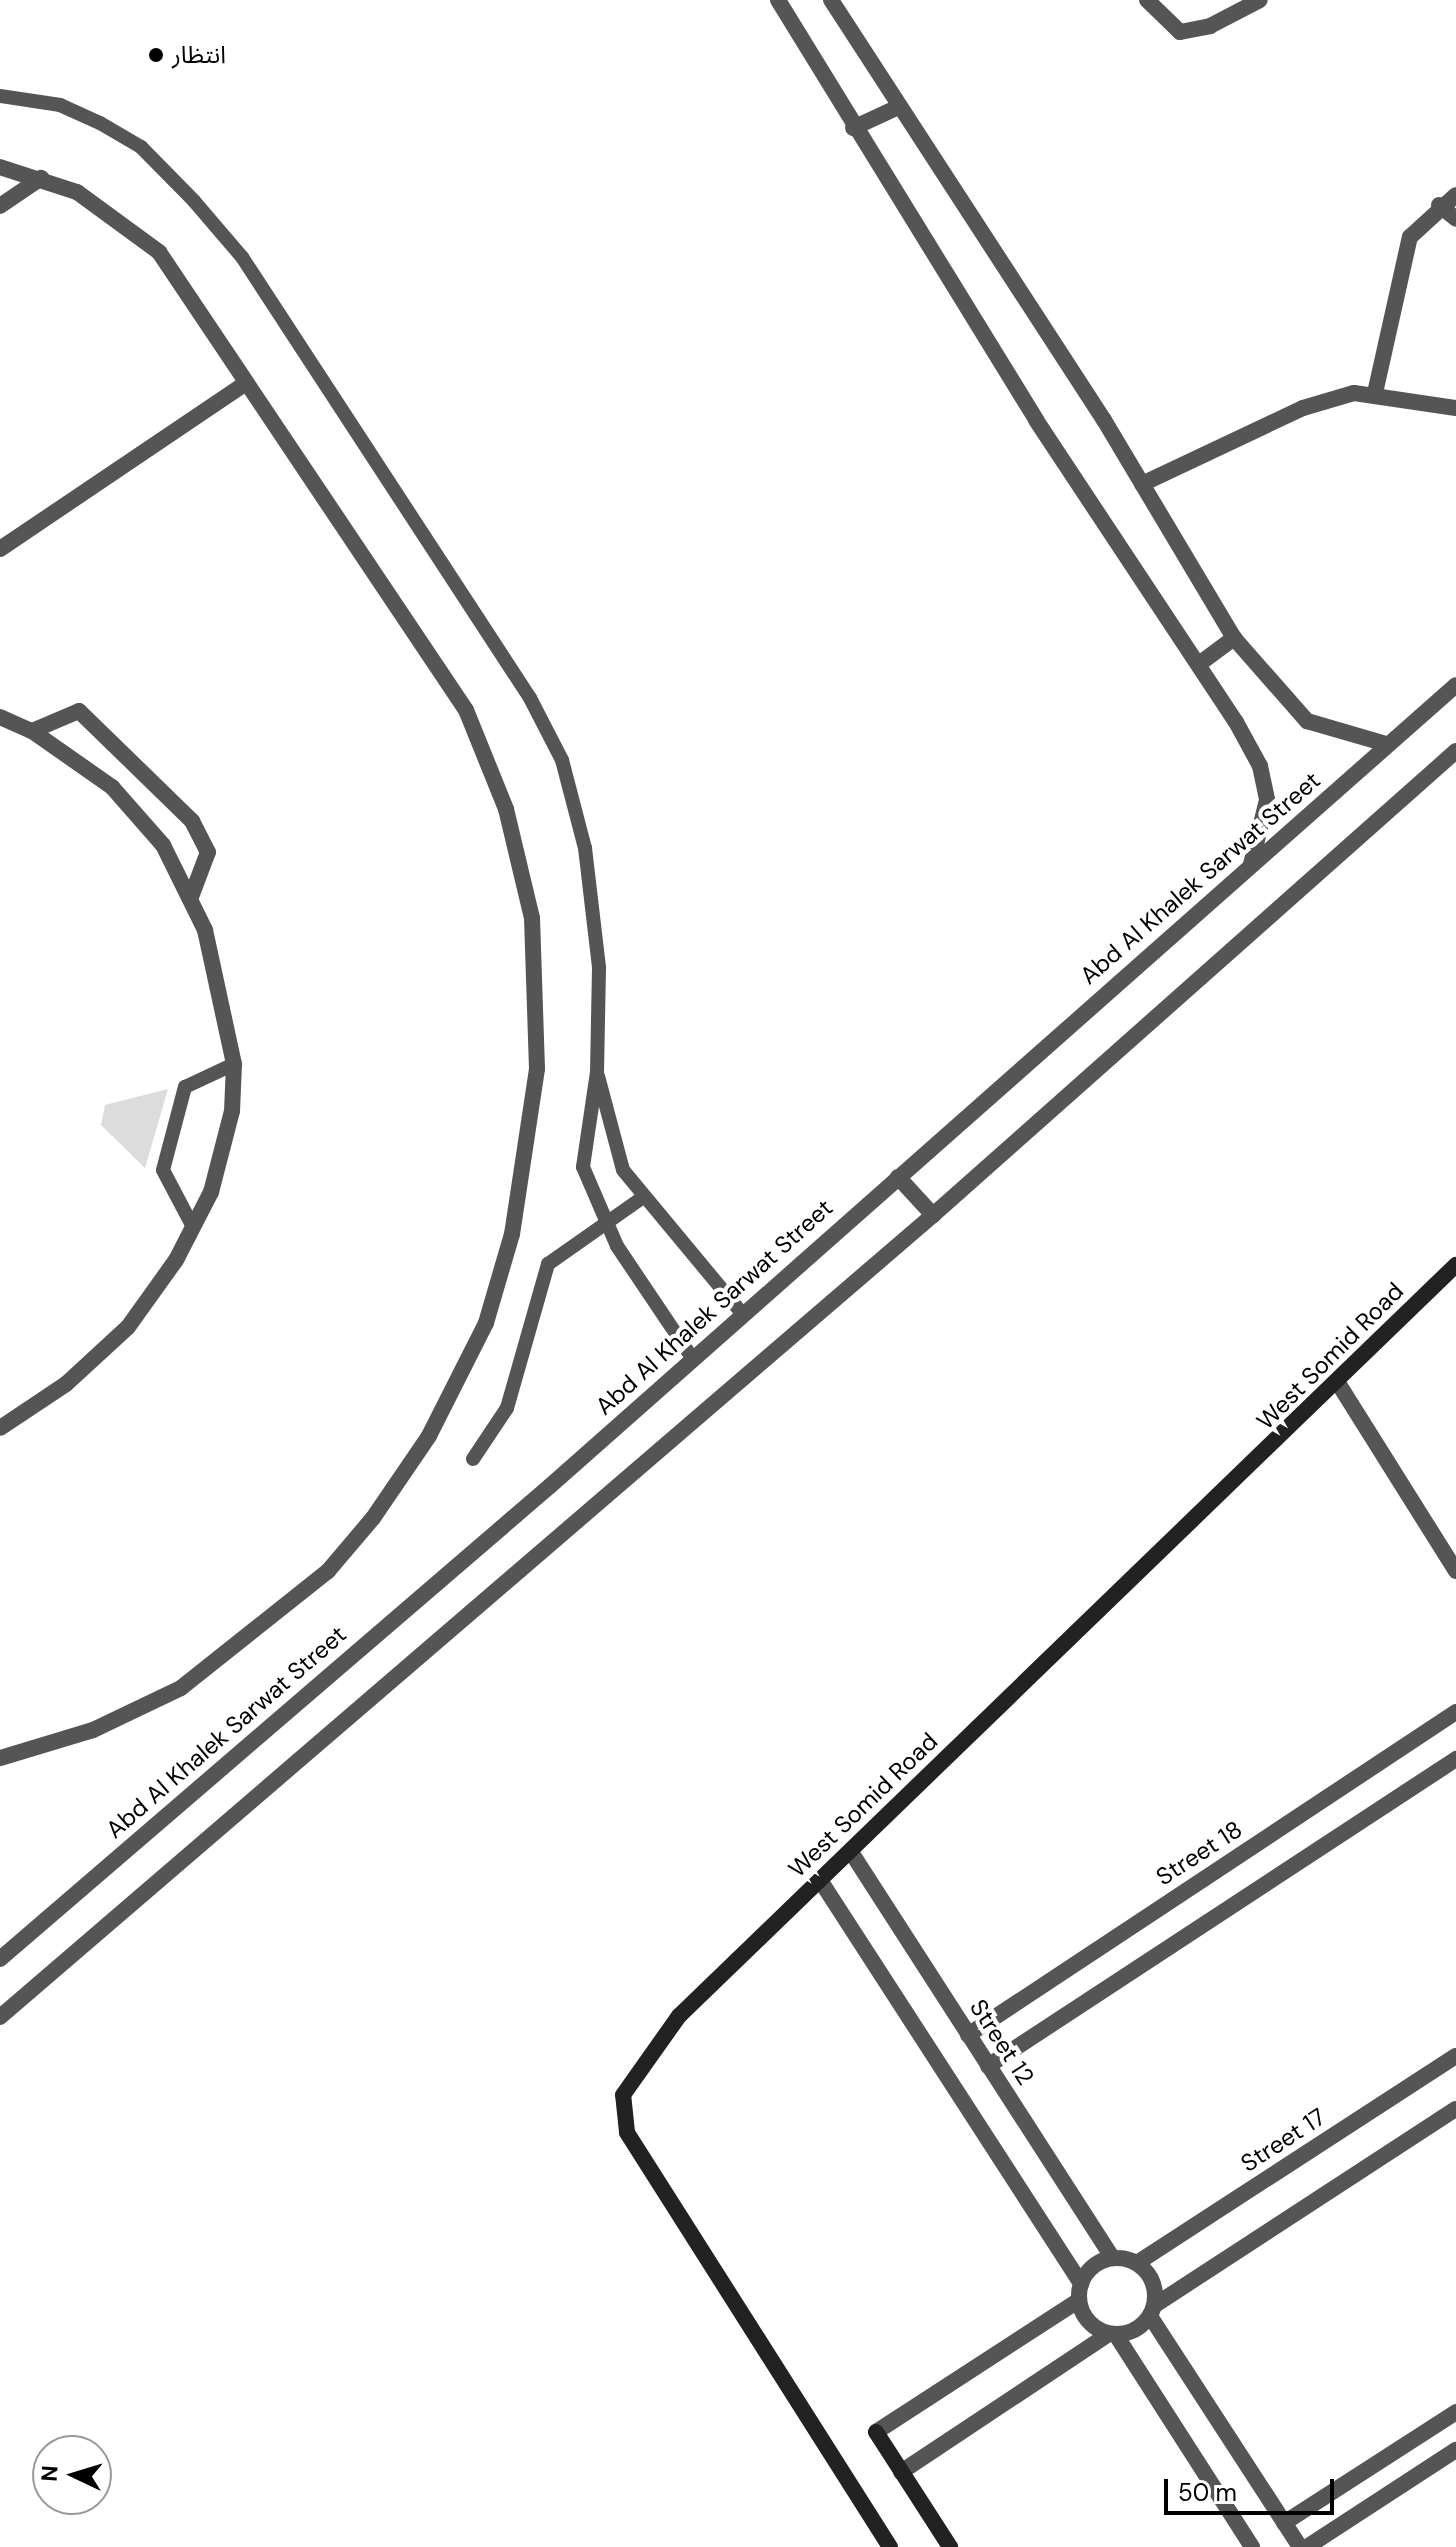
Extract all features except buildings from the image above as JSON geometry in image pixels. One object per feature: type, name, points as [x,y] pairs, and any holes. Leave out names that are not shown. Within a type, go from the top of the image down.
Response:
[{"type":"street","points":[[778,0],[853,128],[1199,664],[1260,766],[1265,827],[1251,865]]},
{"type":"street","points":[[831,0],[896,108],[1142,484],[1234,638],[1307,721],[1386,744]]},
{"type":"street","points":[[1147,0],[1180,32],[1210,26],[1260,0]]},
{"type":"street","points":[[853,128],[896,108]]},
{"type":"street","points":[[0,167],[41,178],[107,209],[159,252],[466,710],[506,809],[532,918],[537,1069],[527,1155],[486,1323],[429,1436],[328,1571],[181,1688],[93,1730],[0,1758]]},
{"type":"street","points":[[0,206],[41,178]]},
{"type":"street","points":[[1375,393],[1410,237],[1439,205],[1456,195]]},
{"type":"street","points":[[1439,205],[1456,219]]},
{"type":"street","points":[[0,549],[246,383]]},
{"type":"street","points":[[1142,484],[1303,408],[1375,393],[1456,408]]},
{"type":"street","points":[[1199,664],[1234,638]]},
{"type":"street","name":"Abd Al Khalek Sarwat Street","points":[[0,1959],[898,1177],[1456,685]]},
{"type":"street","points":[[32,731],[79,711],[192,821],[208,852],[191,897]]},
{"type":"street","points":[[0,717],[32,731],[112,787],[163,845],[205,930],[234,1064],[232,1111],[211,1192],[193,1227],[128,1327],[66,1384],[0,1428]]},
{"type":"street","points":[[0,2017],[933,1215],[1456,751]]},
{"type":"street","points":[[898,1177],[933,1215]]},
{"type":"street","name":"West Somid Road","points":[[890,2547],[627,2132],[622,2113],[635,2071],[679,2016],[1338,1383],[1456,1265]]},
{"type":"street","points":[[1338,1383],[1456,1571]]},
{"type":"street","name":"Street 18","points":[[968,2035],[1456,1712]]},
{"type":"street","points":[[988,2066],[1456,1759]]},
{"type":"street","name":"Street 12","points":[[851,1852],[1113,2258]]},
{"type":"street","points":[[820,1880],[1080,2292],[1092,2325],[1112,2335],[1252,2547]]},
{"type":"street","name":"Street 17","points":[[1137,2263],[1456,2056]]},
{"type":"street","points":[[901,2472],[1153,2311],[1456,2109]]},
{"type":"street","points":[[950,2547],[876,2432],[1080,2292],[1097,2264],[1113,2258],[1137,2263],[1151,2277],[1153,2311],[1300,2547]]},
{"type":"street","points":[[1284,2523],[1456,2412]]},
{"type":"street","points":[[1307,2547],[1456,2450]]},
{"type":"lane","points":[[0,96],[60,105],[100,123],[141,147],[194,201],[242,257],[530,698],[562,760],[585,848],[599,968],[597,1072],[583,1167],[604,1220],[691,1356]]},
{"type":"lane","points":[[193,1227],[163,1170],[185,1087],[234,1064]]},
{"type":"lane","points":[[597,1072],[623,1170],[642,1198],[741,1312]]},
{"type":"lane","points":[[473,1459],[507,1408],[548,1264],[604,1220],[642,1198]]},
{"type":"shaded area","points":[[168,1089],[145,1168],[101,1125],[105,1105]]},
{"type":"place","name":"انتظار","points":[[156,55]]}]
